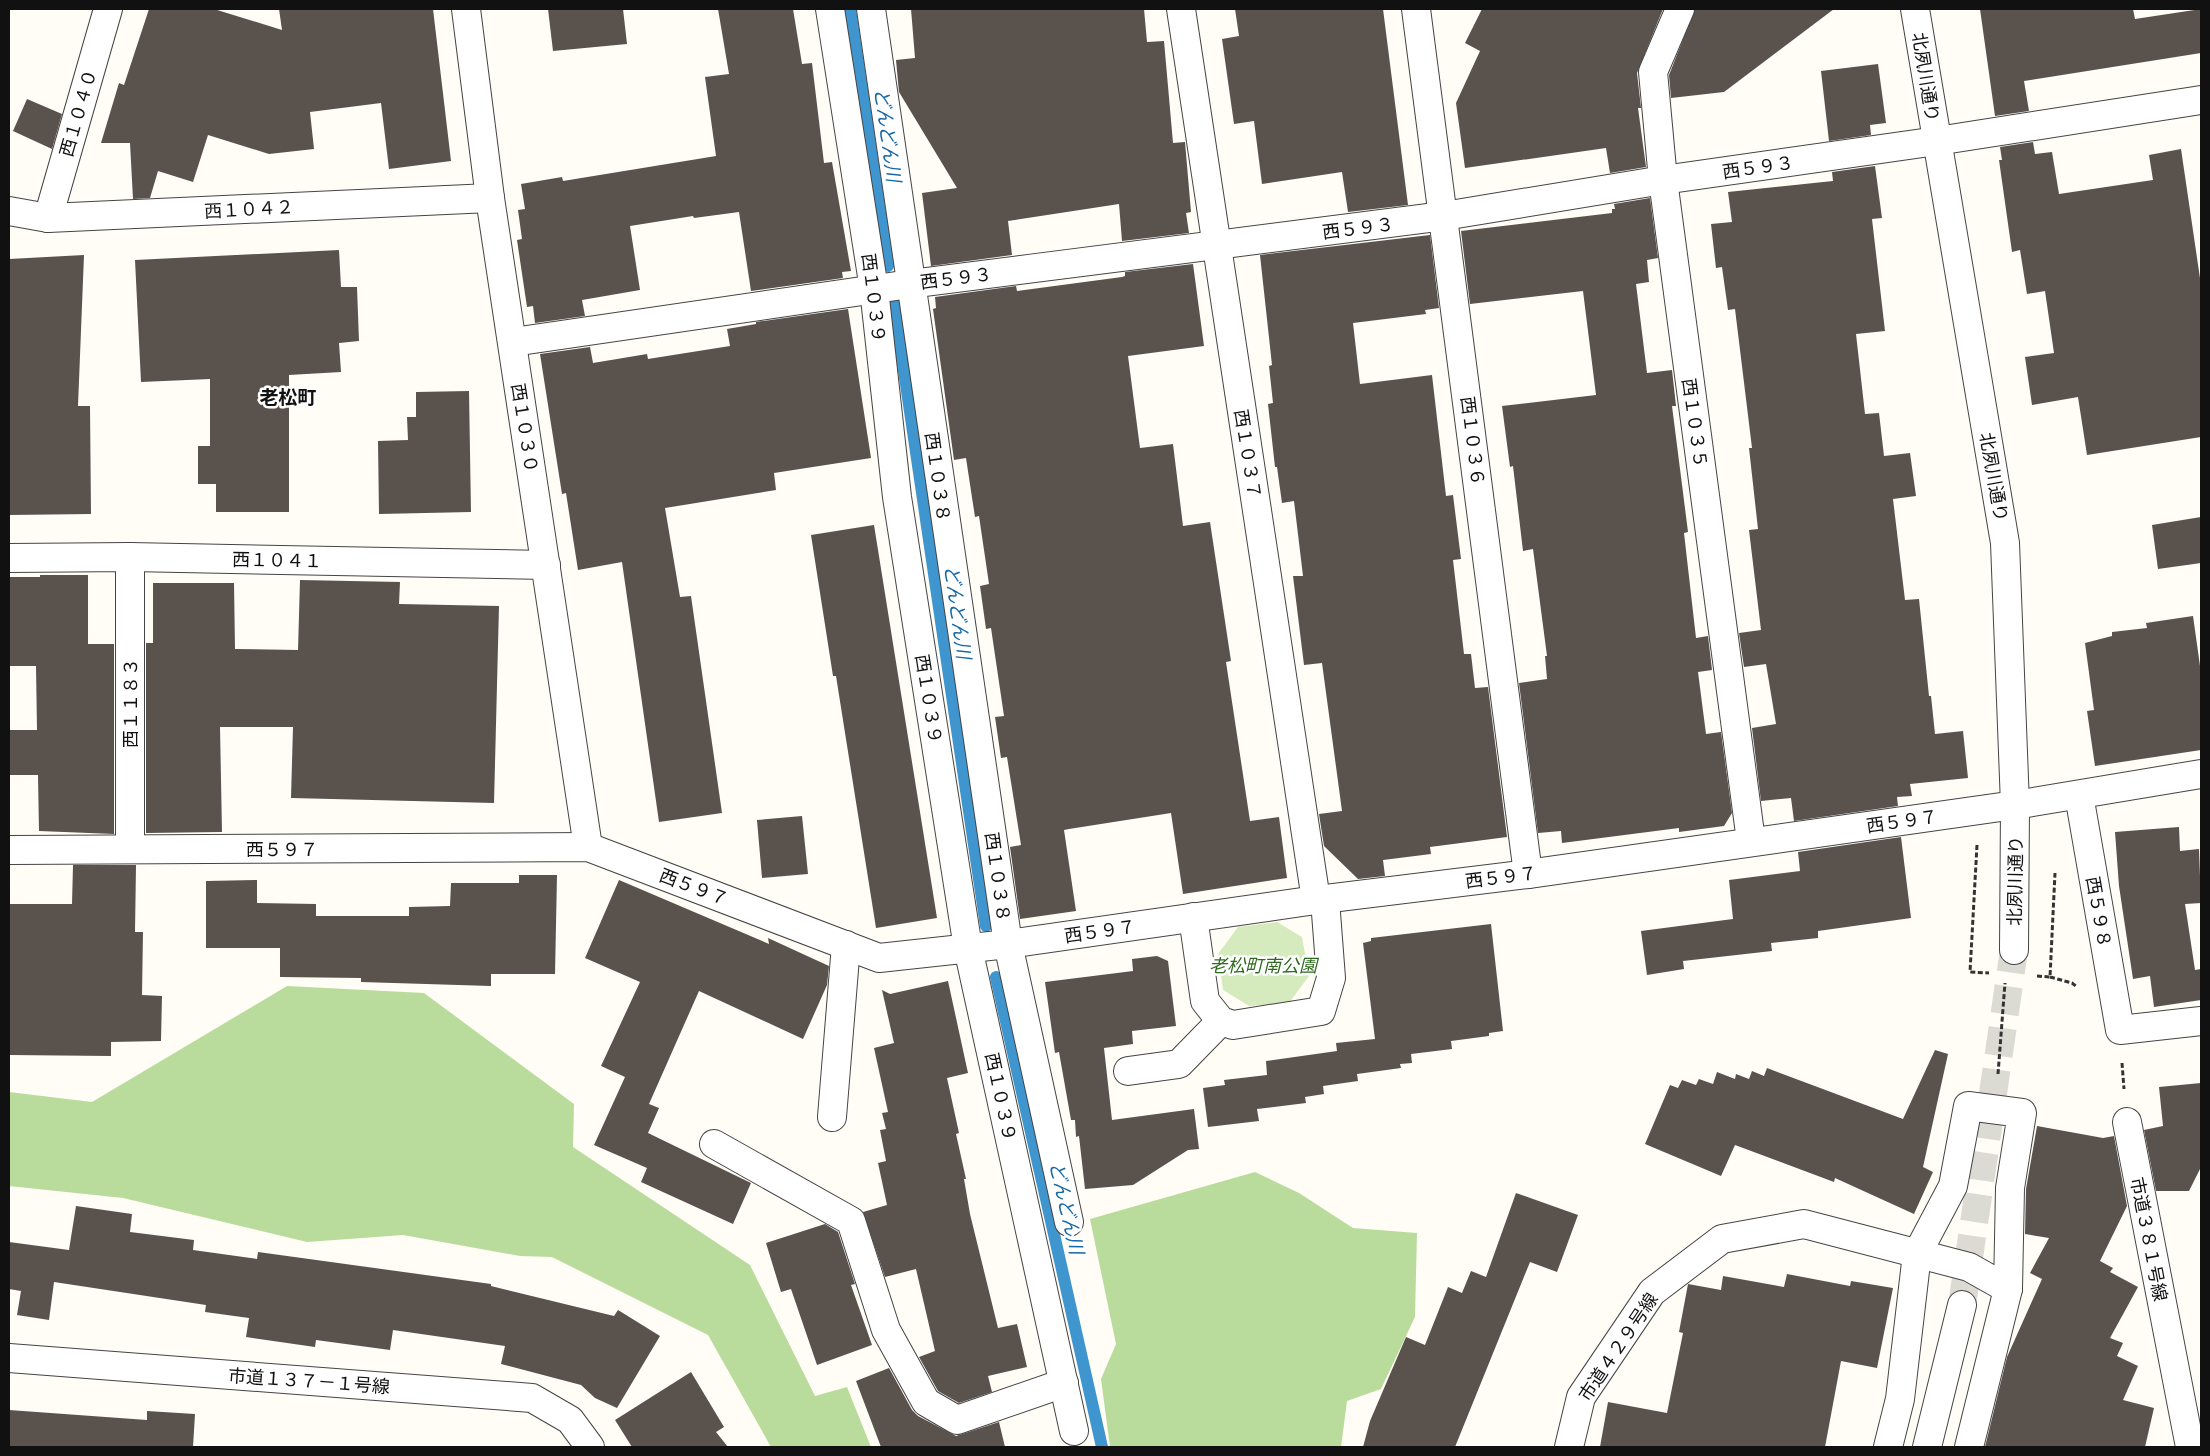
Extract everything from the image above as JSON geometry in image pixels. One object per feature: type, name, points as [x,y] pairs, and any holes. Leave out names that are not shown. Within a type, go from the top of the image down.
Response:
[{"type":"street","name":"西１０４０","points":[[48,218],[108,9]]},
{"type":"street","name":"西１０３０","points":[[466,9],[490,198],[588,847]]},
{"type":"street","name":"西１０３９","points":[[830,9],[874,289],[897,497],[968,948],[1074,1431]]},
{"type":"street","name":"西１０３８","points":[[871,9],[1008,944],[1069,1222]]},
{"type":"street","name":"西１０３７","points":[[1181,9],[1216,246],[1331,978],[1321,1011],[1232,1026],[1221,1021]]},
{"type":"street","name":"西１０３６","points":[[1416,9],[1528,874]]},
{"type":"street","name":"西１０３５","points":[[1680,9],[1653,72],[1663,180],[1751,841]]},
{"type":"street","name":"北夙川通り","points":[[1915,9],[2005,543],[2015,805],[2014,950]]},
{"type":"street","name":"西５９３","points":[[512,342],[910,284],[1444,216],[1663,180],[1937,141],[2201,100]]},
{"type":"street","name":"西１０４２","points":[[9,211],[48,218],[490,198]]},
{"type":"street","name":"西１０４１","points":[[9,558],[130,557],[546,565]]},
{"type":"street","name":"西１１８３","points":[[130,557],[130,849]]},
{"type":"street","name":"西５９７","points":[[9,850],[588,847],[879,958],[1008,944],[1193,917],[1528,874],[2015,805],[2201,774]]},
{"type":"street","name":"西５９８","points":[[2079,795],[2120,1030]]},
{"type":"street","points":[[1128,1071],[1179,1064],[1221,1021],[1206,1001],[1193,917]]},
{"type":"street","points":[[832,1117],[846,945]]},
{"type":"street","points":[[2120,1030],[2201,1021]]},
{"type":"street","points":[[1888,1447],[1900,1399],[1917,1254],[1953,1186],[1968,1106],[2022,1113],[2010,1188],[2008,1289],[1969,1447]]},
{"type":"street","name":"市道３８１号線","points":[[2127,1122],[2190,1447]]},
{"type":"street","points":[[714,1144],[851,1222],[886,1330],[926,1402],[957,1420],[1064,1383]]},
{"type":"street","name":"市道４２９号線","points":[[1569,1447],[1581,1397],[1652,1292],[1722,1239],[1804,1224],[1969,1267],[2008,1289]]},
{"type":"street","points":[[1927,1447],[1962,1305]]},
{"type":"street","name":"市道１３７－１号線","points":[[9,1358],[532,1398],[570,1420],[590,1447]]},
{"type":"path","points":[[1970,965],[1977,847]]},
{"type":"path","points":[[2051,971],[2056,863]]},
{"type":"path","points":[[1995,1109],[2005,984]]},
{"type":"path","points":[[2120,1030],[2127,1122]]},
{"type":"green space","name":"老松町南公園","points":[[1277,922],[1302,937],[1309,976],[1289,1003],[1249,1006],[1223,990],[1218,954],[1238,927]]},
{"type":"green space","points":[[287,986],[424,993],[574,1104],[573,1147],[750,1265],[815,1396],[847,1387],[871,1447],[771,1447],[708,1335],[552,1257],[520,1256],[403,1235],[307,1242],[123,1198],[9,1186],[9,1092],[92,1102]]},
{"type":"green space","points":[[1255,1172],[1299,1193],[1353,1228],[1417,1233],[1415,1317],[1381,1389],[1347,1401],[1341,1447],[1110,1447],[1101,1379],[1116,1344],[1090,1219]]},
{"type":"building","points":[[149,9],[214,9],[282,30],[279,9],[433,9],[451,161],[389,169],[381,103],[310,112],[314,149],[269,154],[208,135],[193,182],[158,171],[150,198],[133,199],[130,143],[101,143],[119,83],[124,85]]},
{"type":"building","points":[[548,9],[623,9],[627,44],[553,51]]},
{"type":"building","points":[[718,9],[793,9],[802,64],[812,63],[824,163],[832,162],[851,271],[842,272],[843,278],[751,291],[739,212],[694,218],[693,216],[630,226],[640,290],[582,300],[585,316],[535,323],[533,306],[527,307],[517,240],[522,239],[518,210],[525,209],[521,184],[562,177],[563,181],[716,156],[705,77],[729,74]]},
{"type":"building","points":[[911,9],[1144,9],[1147,42],[1164,41],[1173,143],[1185,142],[1191,212],[1186,213],[1189,233],[1122,241],[1119,204],[1008,221],[1012,255],[931,266],[922,193],[957,188],[899,92],[896,60],[915,58]]},
{"type":"building","points":[[1235,9],[1383,9],[1408,205],[1348,212],[1342,172],[1262,184],[1254,121],[1234,124],[1222,39],[1239,36]]},
{"type":"building","points":[[1482,9],[1663,9],[1637,73],[1641,108],[1638,108],[1646,167],[1610,173],[1606,148],[1465,168],[1456,103],[1480,51],[1465,43]]},
{"type":"building","points":[[1695,9],[1834,9],[1724,92],[1671,98],[1669,75]]},
{"type":"building","points":[[1980,9],[2133,9],[2135,19],[2201,9],[2201,53],[2024,81],[2029,111],[1995,116]]},
{"type":"building","points":[[1878,64],[1886,123],[1870,125],[1871,135],[1829,141],[1821,71]]},
{"type":"building","points":[[27,99],[62,114],[52,149],[13,131]]},
{"type":"building","points":[[2033,142],[2035,154],[2052,152],[2059,194],[2153,180],[2149,155],[2181,149],[2201,285],[2201,437],[2087,455],[2078,397],[2032,405],[2025,357],[2054,353],[2045,291],[2027,294],[2020,250],[2012,252],[1999,160],[2002,160],[2000,147]]},
{"type":"building","points":[[1875,166],[1882,218],[1872,219],[1885,331],[1856,334],[1865,414],[1879,413],[1884,456],[1910,453],[1916,496],[1893,499],[1905,600],[1919,599],[1935,734],[1963,731],[1968,778],[1910,784],[1912,796],[1897,797],[1898,806],[1794,821],[1791,798],[1761,801],[1752,728],[1776,724],[1766,664],[1744,667],[1739,633],[1761,630],[1749,530],[1758,529],[1749,448],[1752,448],[1735,309],[1728,310],[1722,267],[1716,268],[1711,224],[1732,222],[1728,192],[1833,181],[1832,172]]},
{"type":"building","points":[[1650,198],[1658,258],[1647,260],[1649,282],[1636,284],[1647,373],[1672,370],[1676,406],[1672,406],[1688,532],[1684,533],[1696,638],[1708,636],[1712,670],[1698,672],[1706,734],[1721,732],[1732,813],[1724,826],[1679,832],[1679,828],[1562,843],[1561,831],[1538,833],[1519,683],[1547,679],[1545,656],[1547,656],[1533,549],[1523,551],[1513,466],[1510,467],[1502,406],[1596,395],[1583,291],[1470,304],[1461,231],[1612,213],[1612,209],[1615,209],[1614,204]]},
{"type":"building","points":[[1430,235],[1439,308],[1425,310],[1426,314],[1353,323],[1360,384],[1432,375],[1446,496],[1453,495],[1461,559],[1453,560],[1464,654],[1471,654],[1475,688],[1488,687],[1507,837],[1430,847],[1431,854],[1383,860],[1385,876],[1358,879],[1324,846],[1319,814],[1342,811],[1322,663],[1304,665],[1293,576],[1303,576],[1294,501],[1282,503],[1277,467],[1275,467],[1268,404],[1273,403],[1269,366],[1272,365],[1260,255]]},
{"type":"building","points":[[339,250],[341,287],[357,287],[359,341],[339,343],[341,372],[289,375],[289,512],[216,512],[216,484],[198,484],[198,446],[210,446],[210,379],[141,382],[135,260]]},
{"type":"building","points":[[84,255],[78,406],[90,406],[91,514],[9,515],[9,259]]},
{"type":"building","points":[[1193,264],[1204,346],[1128,356],[1140,448],[1173,444],[1183,526],[1210,522],[1231,661],[1226,662],[1250,821],[1279,817],[1287,878],[1183,894],[1171,813],[1064,830],[1076,911],[1020,919],[1010,847],[1021,845],[1007,757],[1001,758],[995,717],[1004,716],[991,628],[986,629],[980,586],[989,584],[979,516],[975,517],[966,458],[954,460],[933,309],[936,308],[935,297],[1016,286],[1017,291],[1122,277],[1125,276],[1125,272]]},
{"type":"building","points":[[848,309],[871,458],[774,473],[776,490],[665,508],[680,597],[691,596],[722,813],[659,822],[622,562],[578,570],[566,493],[562,494],[540,354],[590,347],[593,363],[647,354],[648,359],[730,346],[727,329],[756,324],[756,322]]},
{"type":"building","points":[[469,391],[471,512],[379,514],[378,441],[408,440],[407,417],[416,417],[416,392]]},
{"type":"building","points":[[2201,517],[2201,563],[2158,569],[2152,525]]},
{"type":"building","points":[[874,525],[937,918],[876,928],[836,676],[833,676],[811,535]]},
{"type":"building","points":[[40,575],[88,575],[88,644],[114,644],[114,834],[39,831],[38,775],[9,775],[9,730],[37,730],[36,666],[9,666],[9,577],[40,577]]},
{"type":"building","points":[[300,580],[400,582],[399,604],[499,606],[494,803],[291,798],[293,727],[220,727],[222,832],[146,833],[146,643],[153,643],[153,583],[234,583],[235,649],[298,650]]},
{"type":"building","points":[[2193,616],[2201,673],[2201,750],[2095,766],[2087,711],[2094,710],[2085,643],[2112,636],[2112,632],[2147,628],[2146,623]]},
{"type":"building","points":[[802,816],[808,874],[762,878],[757,820]]},
{"type":"building","points":[[2179,827],[2180,851],[2199,849],[2201,903],[2185,904],[2195,970],[2201,969],[2201,1000],[2154,1007],[2150,976],[2133,979],[2119,886],[2115,832]]},
{"type":"building","points":[[1901,837],[1911,918],[1818,931],[1818,938],[1771,943],[1772,951],[1683,961],[1684,969],[1647,975],[1641,931],[1733,919],[1729,880],[1800,871],[1798,852]]},
{"type":"building","points":[[73,865],[136,865],[135,932],[143,932],[142,995],[162,996],[161,1041],[111,1042],[111,1056],[9,1055],[9,904],[72,904]]},
{"type":"building","points":[[519,875],[557,875],[555,974],[491,974],[491,986],[361,982],[361,978],[280,977],[280,948],[206,948],[206,881],[257,880],[257,903],[316,904],[316,916],[409,916],[409,907],[450,906],[451,883],[519,883]]},
{"type":"building","points":[[619,880],[769,944],[768,938],[829,966],[827,985],[803,1039],[699,991],[649,1104],[659,1108],[648,1133],[751,1183],[733,1224],[641,1182],[647,1168],[594,1145],[625,1077],[601,1066],[640,982],[585,958]]},
{"type":"building","points":[[1491,924],[1503,1031],[1489,1033],[1489,1036],[1451,1041],[1452,1049],[1411,1054],[1412,1063],[1400,1064],[1401,1068],[1357,1074],[1358,1081],[1323,1086],[1324,1094],[1305,1097],[1306,1103],[1257,1109],[1259,1121],[1208,1127],[1203,1088],[1225,1085],[1224,1080],[1267,1075],[1266,1061],[1337,1051],[1336,1043],[1375,1039],[1363,943],[1371,941],[1371,938]]},
{"type":"building","points":[[1157,956],[1168,961],[1176,1026],[1132,1031],[1133,1044],[1104,1048],[1112,1120],[1194,1109],[1199,1149],[1188,1150],[1133,1185],[1085,1189],[1079,1136],[1076,1137],[1075,1120],[1071,1120],[1059,1052],[1055,1053],[1045,982],[1133,971],[1132,959]]},
{"type":"building","points":[[948,981],[968,1073],[947,1078],[959,1133],[956,1134],[966,1179],[964,1179],[970,1214],[998,1328],[1017,1324],[1027,1367],[988,1376],[992,1392],[959,1403],[938,1391],[919,1357],[935,1351],[916,1269],[885,1277],[863,1212],[887,1205],[878,1163],[886,1161],[880,1130],[886,1129],[882,1113],[888,1112],[874,1048],[894,1043],[882,990],[890,994]]},
{"type":"building","points":[[1935,1050],[1948,1054],[1923,1167],[1933,1172],[1914,1214],[1835,1178],[1834,1182],[1735,1145],[1721,1176],[1645,1144],[1670,1085],[1678,1088],[1682,1080],[1696,1085],[1699,1079],[1713,1084],[1717,1072],[1735,1079],[1736,1074],[1749,1079],[1752,1071],[1764,1076],[1767,1068],[1903,1119]]},
{"type":"building","points":[[2201,1083],[2201,1167],[2189,1191],[2156,1191],[2144,1130],[2163,1126],[2159,1087]]},
{"type":"building","points":[[2037,1126],[2103,1138],[2114,1136],[2127,1206],[2100,1261],[2113,1268],[2110,1272],[2138,1287],[2110,1338],[2123,1343],[2117,1356],[2138,1366],[2123,1400],[2154,1408],[2145,1447],[1985,1447],[2007,1357],[2042,1279],[2030,1273],[2049,1238],[2025,1234],[2026,1189]]},
{"type":"building","points":[[1516,1193],[1578,1215],[1557,1272],[1530,1262],[1455,1447],[1363,1447],[1370,1421],[1406,1337],[1425,1345],[1448,1287],[1462,1293],[1471,1271],[1486,1277]]},
{"type":"building","points":[[76,1206],[132,1214],[130,1232],[194,1240],[193,1250],[257,1259],[258,1252],[491,1284],[491,1286],[614,1316],[618,1310],[660,1336],[617,1408],[595,1398],[581,1385],[501,1364],[505,1346],[393,1330],[390,1350],[316,1340],[315,1347],[246,1337],[249,1318],[205,1312],[206,1305],[54,1282],[49,1320],[17,1315],[21,1291],[9,1289],[9,1242],[69,1250]]},
{"type":"building","points":[[825,1224],[838,1232],[855,1284],[851,1285],[872,1345],[817,1365],[791,1289],[781,1292],[766,1243]]},
{"type":"building","points":[[1787,1274],[1850,1286],[1851,1281],[1893,1288],[1877,1368],[1841,1361],[1825,1447],[1600,1447],[1608,1402],[1667,1413],[1683,1333],[1679,1332],[1688,1284],[1721,1290],[1723,1276],[1784,1287]]},
{"type":"building","points":[[889,1368],[912,1410],[918,1416],[956,1436],[999,1422],[1005,1447],[881,1447],[856,1381]]},
{"type":"building","points":[[691,1372],[724,1427],[716,1432],[728,1447],[632,1447],[615,1420]]},
{"type":"building","points":[[9,1410],[147,1420],[147,1411],[195,1414],[193,1447],[9,1447]]},
{"type":"waterway","name":"どんどん川","points":[[850,9],[888,266]]},
{"type":"waterway","name":"どんどん川","points":[[894,303],[986,926]]},
{"type":"waterway","name":"どんどん川","points":[[996,977],[1102,1447]]},
{"type":"tunnel","points":[[1962,1305],[2014,950]]},
{"type":"district","name":"老松町","points":[[288,397]]}]
